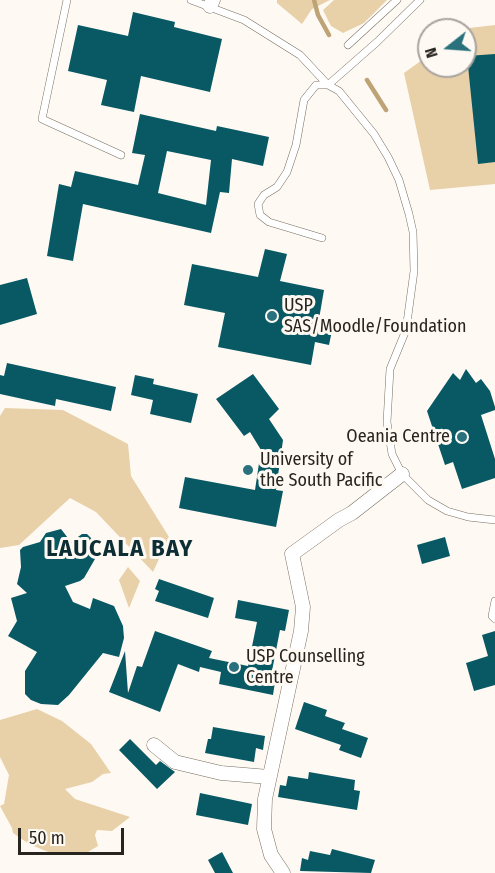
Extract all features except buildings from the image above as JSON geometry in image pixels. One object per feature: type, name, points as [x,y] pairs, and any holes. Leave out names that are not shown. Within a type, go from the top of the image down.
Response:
[{"type":"street","points":[[284,873],[271,855],[264,829],[265,799],[295,666],[303,607],[292,554],[352,513],[402,474]]},
{"type":"street","points":[[154,745],[175,762],[221,772],[269,777]]},
{"type":"lane","points":[[67,0],[42,119],[121,155]]},
{"type":"lane","points":[[191,0],[212,3],[300,55],[328,85],[339,91],[374,134],[388,157],[399,180],[411,223],[414,251],[413,290],[405,330],[390,369],[387,422],[392,454],[402,474],[428,500],[447,511],[468,517],[495,520]]},
{"type":"lane","points":[[348,45],[398,0]]},
{"type":"lane","points":[[322,238],[269,222],[260,215],[258,204],[264,195],[277,187],[287,172],[296,145],[304,100],[316,85],[328,85],[420,0]]},
{"type":"lane","points":[[495,601],[492,616],[495,619]]},
{"type":"shaded area","points":[[277,0],[330,0],[312,9],[302,24],[277,3]]},
{"type":"shaded area","points":[[334,0],[387,0],[364,23],[343,33],[331,26],[323,10]]},
{"type":"shaded area","points":[[495,25],[495,184],[430,190],[404,73],[417,64],[417,78],[477,78],[477,27]]},
{"type":"shaded area","points":[[5,408],[63,410],[128,444],[131,476],[169,537],[153,572],[96,512],[70,498],[19,545],[0,548],[0,416]]},
{"type":"shaded area","points":[[128,567],[140,581],[129,608],[119,580]]},
{"type":"shaded area","points":[[37,709],[62,721],[91,744],[111,773],[103,774],[92,782],[65,789],[75,799],[130,817],[112,831],[97,830],[95,835],[98,846],[83,855],[72,852],[53,854],[29,844],[13,833],[0,806],[4,804],[9,775],[0,757],[0,720]]},
{"type":"waterway","points":[[314,0],[318,15],[329,35]]},
{"type":"waterway","points":[[367,80],[386,110]]},
{"type":"place","name":"USP SAS/Moodle/Foundation","points":[[272,316]]},
{"type":"place","name":"Oeania Centre","points":[[462,437]]},
{"type":"place","name":"University of the South Pacific","points":[[248,470]]},
{"type":"place","name":"USP Counselling Centre","points":[[234,667]]},
{"type":"district","name":"LAUCALA BAY","points":[[120,549]]}]
